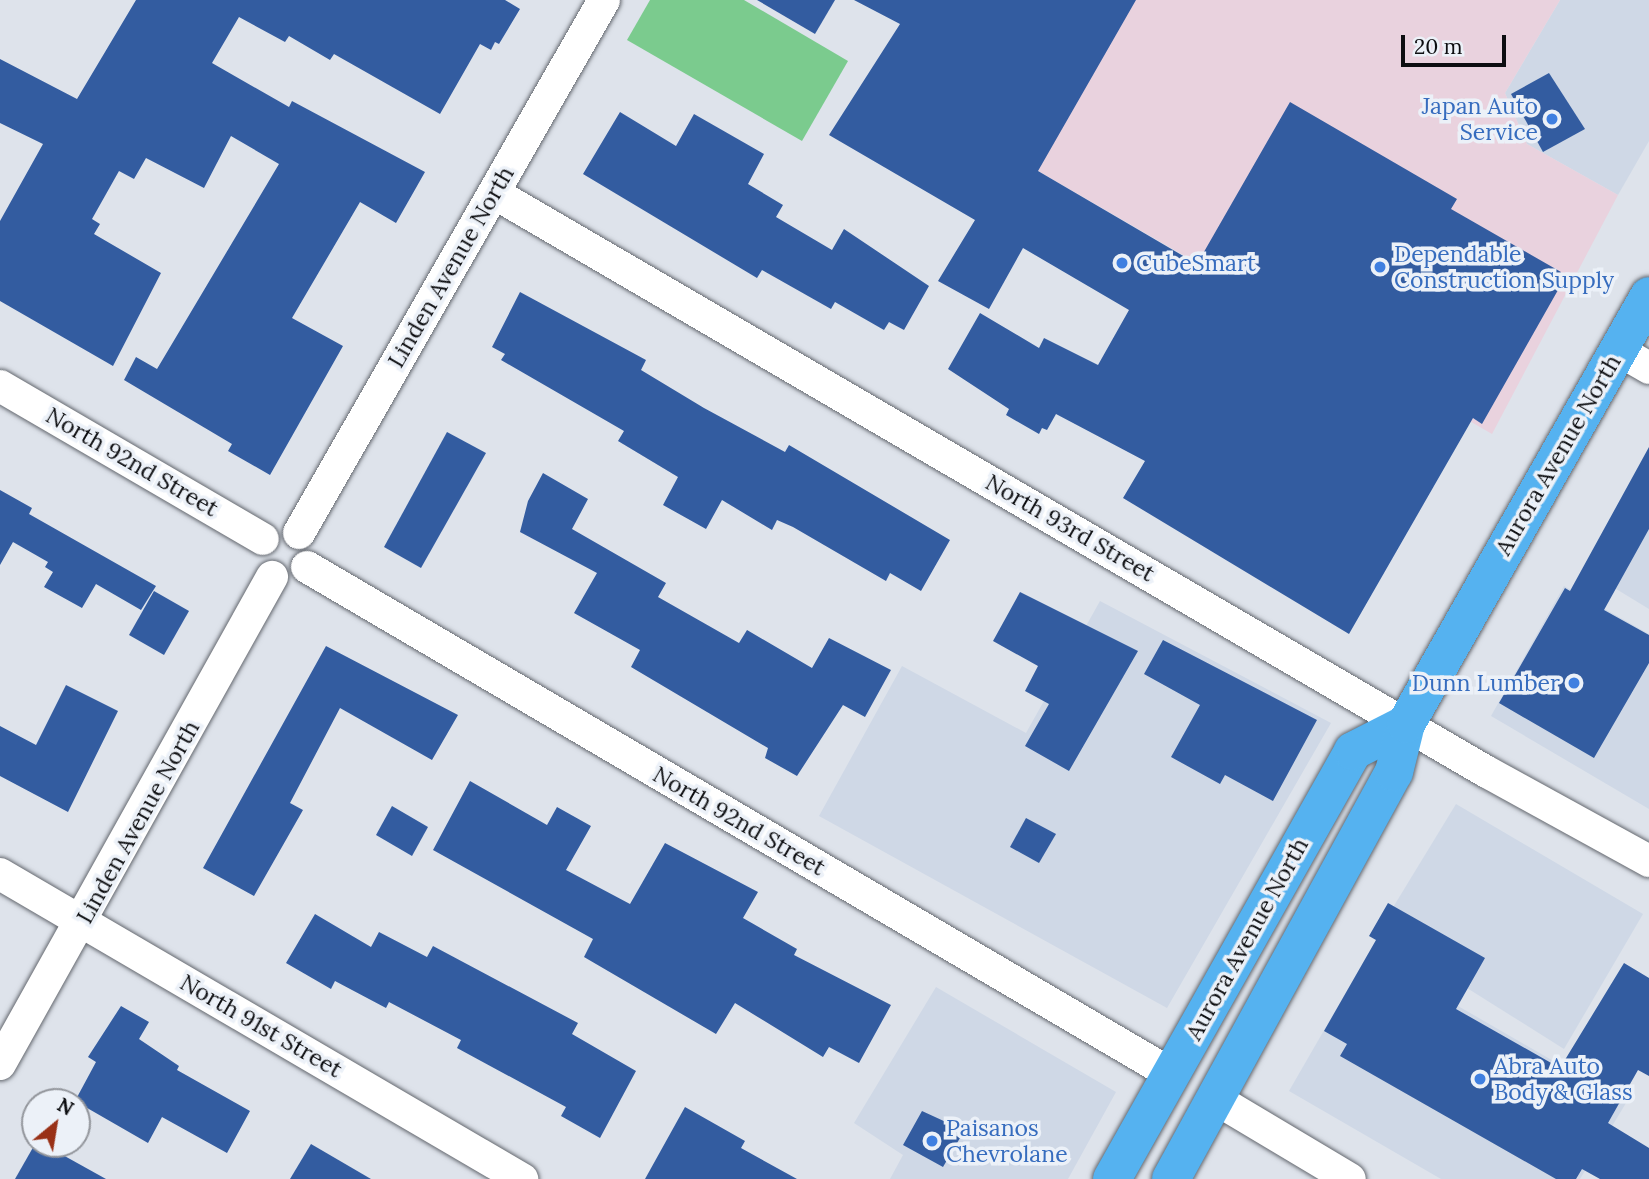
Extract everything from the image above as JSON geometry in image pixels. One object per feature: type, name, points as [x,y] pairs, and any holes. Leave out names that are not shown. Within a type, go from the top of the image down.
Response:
[{"type":"highway","name":"Aurora Avenue North","points":[[1171,1179],[1394,772],[1406,724],[1633,360],[1649,296]]},
{"type":"highway","name":"Aurora Avenue North","points":[[1112,1179],[1353,751],[1406,724]]},
{"type":"street","name":"Linden Avenue North","points":[[299,533],[604,0]]},
{"type":"street","name":"North 93rd Street","points":[[494,193],[1406,724],[1649,861]]},
{"type":"street","name":"North 92nd Street","points":[[0,386],[263,539]]},
{"type":"street","points":[[285,528],[299,533],[310,551],[307,568],[293,579],[272,577],[260,563],[263,539],[285,528]]},
{"type":"street","name":"North 92nd Street","points":[[307,568],[1171,1074]]},
{"type":"street","name":"Linden Avenue North","points":[[0,1064],[82,922],[272,577]]},
{"type":"street","name":"North 91st Street","points":[[0,874],[522,1179]]},
{"type":"street","points":[[1214,1098],[1350,1179]]},
{"type":"shaded area","points":[[914,0],[1560,0],[1505,93],[1527,144],[1618,195],[1492,434],[1038,171]]},
{"type":"shaded area","points":[[1560,0],[1649,0],[1649,141],[1618,195],[1527,144],[1505,93]]},
{"type":"shaded area","points":[[1649,458],[1649,609],[1585,570]]},
{"type":"shaded area","name":"Dunn Lumber","points":[[1564,586],[1649,634],[1649,809],[1491,716]]},
{"type":"shaded area","points":[[1100,601],[1331,723],[1167,1008],[819,816],[902,666],[1026,733]]},
{"type":"shaded area","points":[[1456,804],[1643,914],[1564,1049],[1378,932]]},
{"type":"shaded area","name":"Abra Auto Body & Glass","points":[[1368,954],[1626,1103],[1580,1179],[1441,1179],[1289,1091]]},
{"type":"shaded area","points":[[936,987],[1116,1092],[1068,1179],[890,1179],[903,1155],[854,1123]]},
{"type":"green space","points":[[650,0],[744,0],[848,61],[802,141],[627,40]]},
{"type":"building","points":[[136,0],[505,0],[520,9],[499,44],[495,42],[491,50],[480,44],[440,114],[334,54],[330,60],[289,36],[285,42],[239,17],[212,63],[289,107],[292,101],[425,172],[396,223],[360,202],[292,318],[343,346],[270,475],[228,451],[232,444],[124,380],[136,357],[157,369],[279,164],[231,136],[204,188],[146,158],[134,179],[119,171],[92,219],[100,224],[94,234],[161,273],[113,366],[0,301],[0,221],[43,144],[0,123],[0,59],[77,99]]},
{"type":"building","points":[[757,0],[835,0],[815,34]]},
{"type":"building","points":[[854,0],[1136,0],[1038,171],[1197,264],[1290,102],[1457,199],[1451,209],[1561,272],[1556,280],[1562,283],[1482,424],[1473,418],[1349,634],[1123,498],[1145,461],[1056,414],[1047,430],[1042,428],[1039,434],[1006,415],[1009,409],[948,369],[980,313],[1039,348],[1044,338],[1098,365],[1129,310],[1023,248],[989,309],[938,281],[975,220],[829,135],[900,24]]},
{"type":"building","name":"Japan Auto Service","points":[[1549,73],[1585,129],[1543,152],[1511,94]]},
{"type":"building","points":[[620,112],[676,146],[694,114],[764,154],[748,184],[783,205],[776,217],[832,250],[844,229],[929,286],[904,330],[889,322],[884,330],[835,302],[831,309],[762,270],[757,278],[583,174]]},
{"type":"building","points":[[520,292],[646,360],[641,370],[704,408],[785,452],[789,445],[950,540],[921,591],[890,573],[886,581],[777,520],[772,530],[722,500],[706,529],[663,505],[678,477],[618,441],[624,431],[501,360],[505,354],[492,347]]},
{"type":"building","points":[[447,432],[486,453],[421,568],[384,547]]},
{"type":"building","name":"Dunn Lumber","points":[[1649,447],[1649,529],[1604,610],[1649,635],[1649,663],[1594,758],[1499,703],[1565,588],[1570,591]]},
{"type":"building","points":[[543,473],[588,499],[572,529],[666,583],[658,597],[739,643],[747,630],[812,668],[829,638],[891,670],[865,717],[843,705],[797,776],[765,758],[768,748],[631,667],[640,650],[574,613],[597,573],[520,532],[528,501]]},
{"type":"building","points":[[0,490],[32,508],[29,514],[156,586],[141,610],[96,584],[82,608],[44,587],[53,572],[45,567],[48,562],[13,542],[0,565]]},
{"type":"building","points":[[154,591],[189,611],[164,655],[129,635]]},
{"type":"building","points":[[1020,592],[1138,651],[1069,771],[1025,746],[1049,704],[1025,691],[1038,666],[993,641]]},
{"type":"building","points":[[1163,640],[1317,720],[1273,801],[1225,775],[1220,784],[1171,757],[1200,705],[1144,674]]},
{"type":"building","points":[[326,646],[458,715],[432,760],[340,708],[290,803],[303,810],[254,896],[203,868]]},
{"type":"building","points":[[66,685],[118,711],[68,812],[0,776],[0,726],[36,745]]},
{"type":"building","points":[[470,781],[547,825],[557,807],[591,826],[566,870],[630,904],[665,843],[758,892],[743,918],[797,949],[794,955],[891,1005],[859,1063],[829,1047],[823,1057],[735,1003],[716,1034],[584,957],[593,939],[433,850]]},
{"type":"building","points":[[392,806],[428,827],[412,856],[376,835]]},
{"type":"building","points":[[1026,818],[1056,834],[1039,863],[1010,847]]},
{"type":"building","name":"Abra Auto Body & Glass","points":[[1388,903],[1485,958],[1456,1009],[1560,1068],[1624,963],[1649,978],[1649,1076],[1638,1070],[1608,1123],[1649,1148],[1649,1179],[1600,1179],[1582,1169],[1576,1179],[1556,1179],[1340,1056],[1347,1044],[1324,1031],[1376,940],[1369,936]]},
{"type":"building","points":[[315,914],[371,947],[379,932],[427,957],[433,946],[578,1023],[572,1034],[636,1071],[600,1138],[561,1116],[566,1107],[457,1048],[461,1040],[389,1002],[386,1008],[335,981],[331,989],[286,963]]},
{"type":"building","points":[[121,1006],[149,1022],[139,1039],[179,1066],[177,1070],[250,1111],[227,1153],[162,1117],[148,1143],[91,1110],[91,1088],[82,1088],[96,1062],[88,1057]]},
{"type":"building","points":[[685,1107],[745,1141],[741,1148],[797,1179],[645,1179]]},
{"type":"building","name":"Paisanos Chevrolane","points":[[922,1111],[959,1128],[955,1135],[960,1138],[943,1167],[903,1145]]},
{"type":"building","points":[[311,1144],[371,1179],[290,1179]]},
{"type":"building","points":[[27,1158],[68,1158],[106,1179],[15,1179]]},
{"type":"place","name":"Japan Auto Service","points":[[1552,119]]},
{"type":"place","name":"CubeSmart","points":[[1122,263]]},
{"type":"place","name":"Dependable Construction Supply","points":[[1380,267]]},
{"type":"place","name":"Dunn Lumber","points":[[1574,683]]},
{"type":"place","name":"Abra Auto Body & Glass","points":[[1480,1079]]},
{"type":"place","name":"Paisanos Chevrolane","points":[[932,1141]]}]
